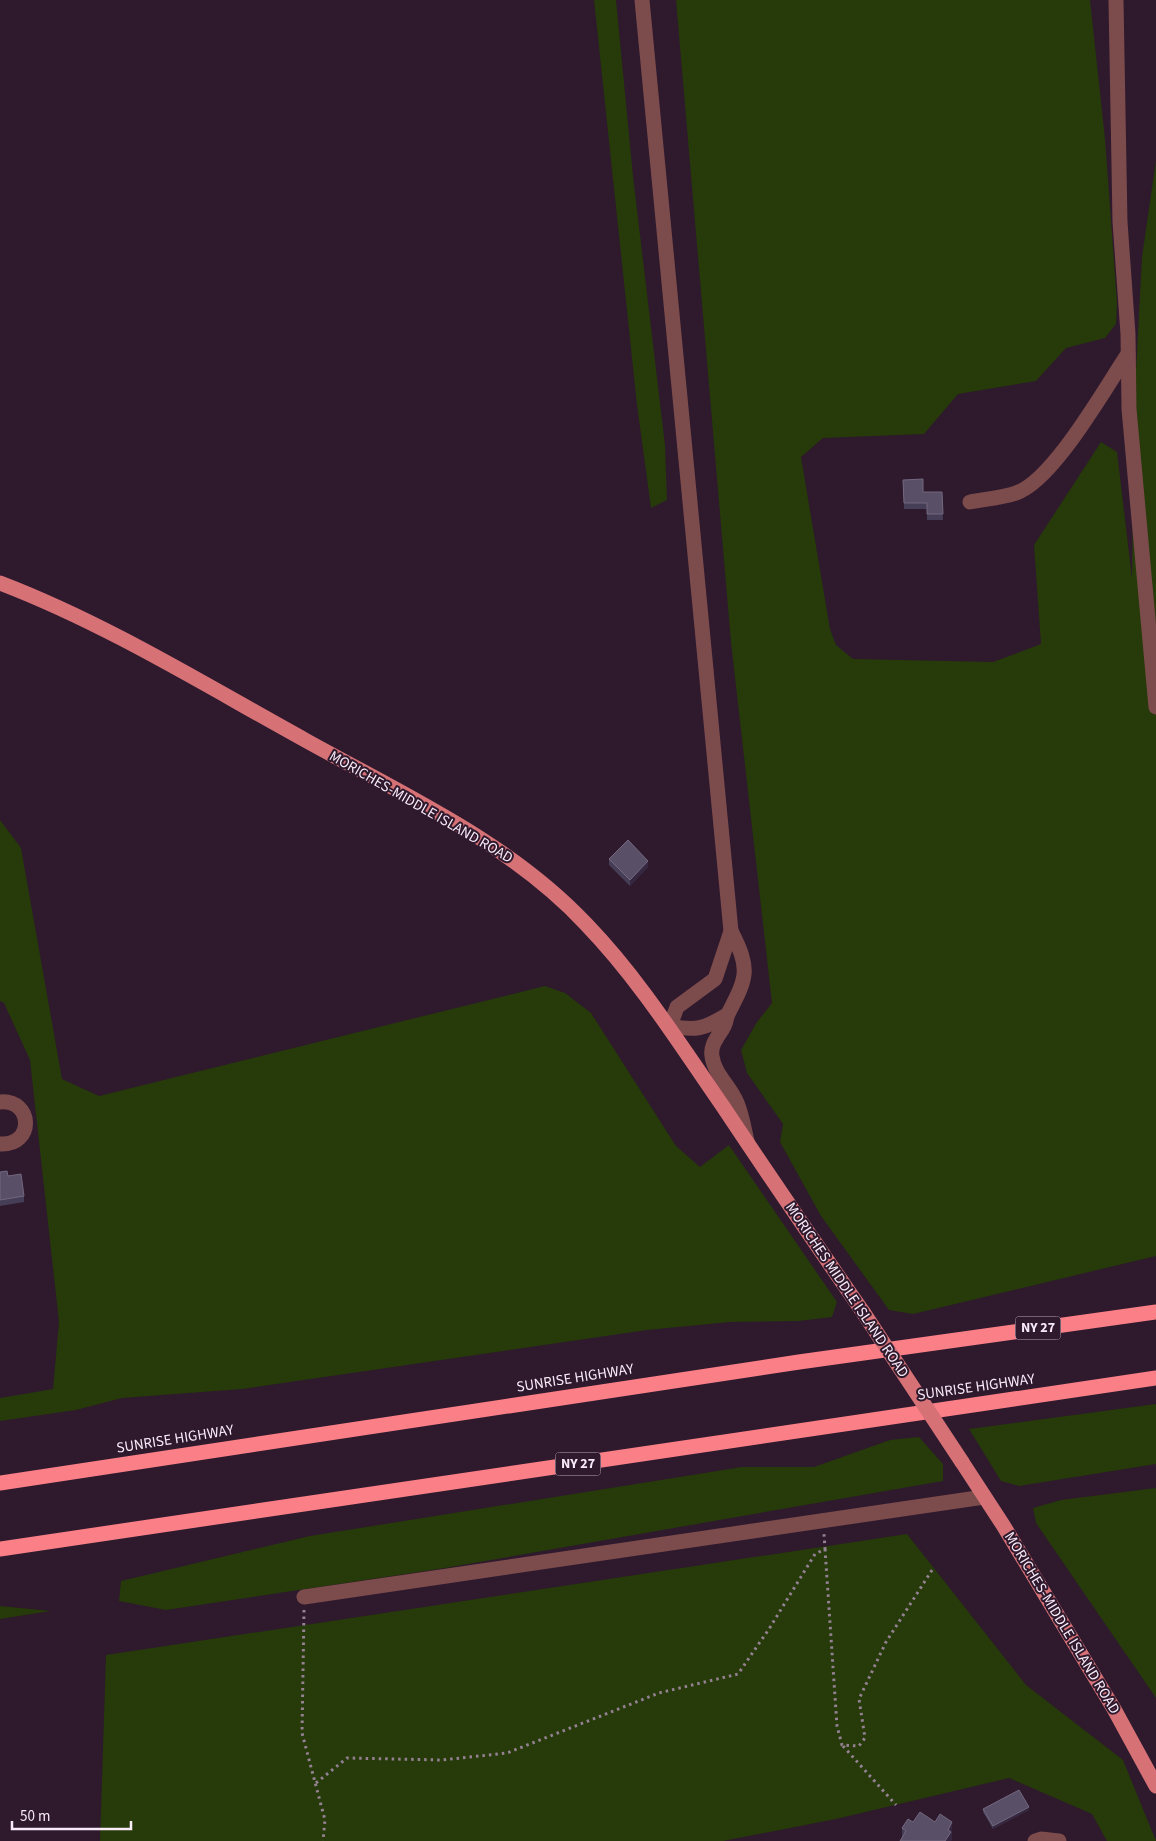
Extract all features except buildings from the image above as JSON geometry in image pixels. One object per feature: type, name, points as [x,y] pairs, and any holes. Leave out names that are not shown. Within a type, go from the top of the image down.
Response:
[{"type":"highway","name":"SUNRISE HIGHWAY","points":[[0,1483],[799,1362],[1156,1312]]},
{"type":"highway","name":"SUNRISE HIGHWAY","points":[[0,1550],[1156,1378]]},
{"type":"main road","name":"MORICHES-MIDDLE ISLAND ROAD","points":[[0,584],[93,624],[163,661],[380,781],[514,859],[560,897],[589,926],[670,1026],[748,1144]]},
{"type":"main road","name":"MORICHES MIDDLE ISLAND ROAD","points":[[748,1144],[863,1312],[962,1462]]},
{"type":"main road","name":"MORICHES-MIDDLE ISLAND ROAD","points":[[962,1462],[1114,1709],[1156,1786]]},
{"type":"street","points":[[642,0],[731,931],[743,954],[744,976],[739,995],[727,1016],[725,1026],[714,1041],[711,1055],[716,1070],[738,1104],[748,1144]]},
{"type":"street","points":[[1116,0],[1120,222],[1128,354],[1129,409],[1156,707]]},
{"type":"street","points":[[970,502],[1017,493],[1042,476],[1065,446],[1128,354]]},
{"type":"street","points":[[727,1016],[706,1028],[689,1030],[670,1026],[677,1007],[715,980],[731,931]]},
{"type":"street","points":[[0,1102],[13,1103],[19,1107],[23,1112],[26,1126],[24,1133],[14,1142],[0,1144]]},
{"type":"street","points":[[304,1597],[984,1497]]},
{"type":"street","points":[[1035,1841],[1053,1839],[1059,1841]]},
{"type":"path","points":[[822,1521],[838,1726],[842,1745],[896,1805]]},
{"type":"path","points":[[316,1783],[347,1758],[442,1760],[507,1753],[660,1692],[738,1674],[769,1629],[815,1554],[825,1549]]},
{"type":"path","points":[[842,1745],[859,1746],[865,1738],[859,1699],[886,1642],[934,1567]]},
{"type":"path","points":[[304,1597],[302,1733],[325,1820],[323,1841]]},
{"type":"green space","points":[[594,0],[616,0],[633,176],[665,445],[667,500],[651,508],[637,405]]},
{"type":"green space","points":[[676,0],[1090,0],[1105,139],[1117,302],[1116,324],[1105,338],[1066,348],[1036,381],[958,394],[924,434],[823,438],[801,457],[830,629],[836,645],[853,659],[993,662],[1041,644],[1034,545],[1101,442],[1117,452],[1132,578],[1134,408],[1142,257],[1156,160],[1156,1256],[913,1314],[889,1310],[821,1216],[780,1142],[783,1124],[747,1073],[741,1050],[757,1022],[772,1003],[731,642]]},
{"type":"green space","points":[[0,820],[21,848],[62,1079],[99,1096],[545,986],[565,993],[591,1013],[676,1146],[700,1167],[729,1145],[837,1302],[832,1317],[799,1321],[730,1322],[647,1330],[242,1389],[122,1398],[76,1410],[0,1421],[0,1398],[53,1389],[59,1322],[30,1060],[4,1003],[0,1001]]},
{"type":"green space","points":[[1156,1404],[1156,1464],[1019,1486],[1001,1481],[969,1429]]},
{"type":"green space","points":[[919,1437],[943,1464],[943,1481],[445,1568],[166,1610],[119,1601],[121,1581],[310,1536],[742,1467],[814,1467],[890,1440]]},
{"type":"green space","points":[[1156,1488],[1156,1698],[1036,1523],[1033,1508],[1061,1500]]},
{"type":"green space","points":[[907,1534],[1026,1685],[1123,1760],[1156,1841],[1107,1841],[1092,1814],[1009,1778],[836,1819],[723,1841],[100,1841],[106,1655]]},
{"type":"green space","points":[[0,1606],[51,1611],[0,1619]]}]
